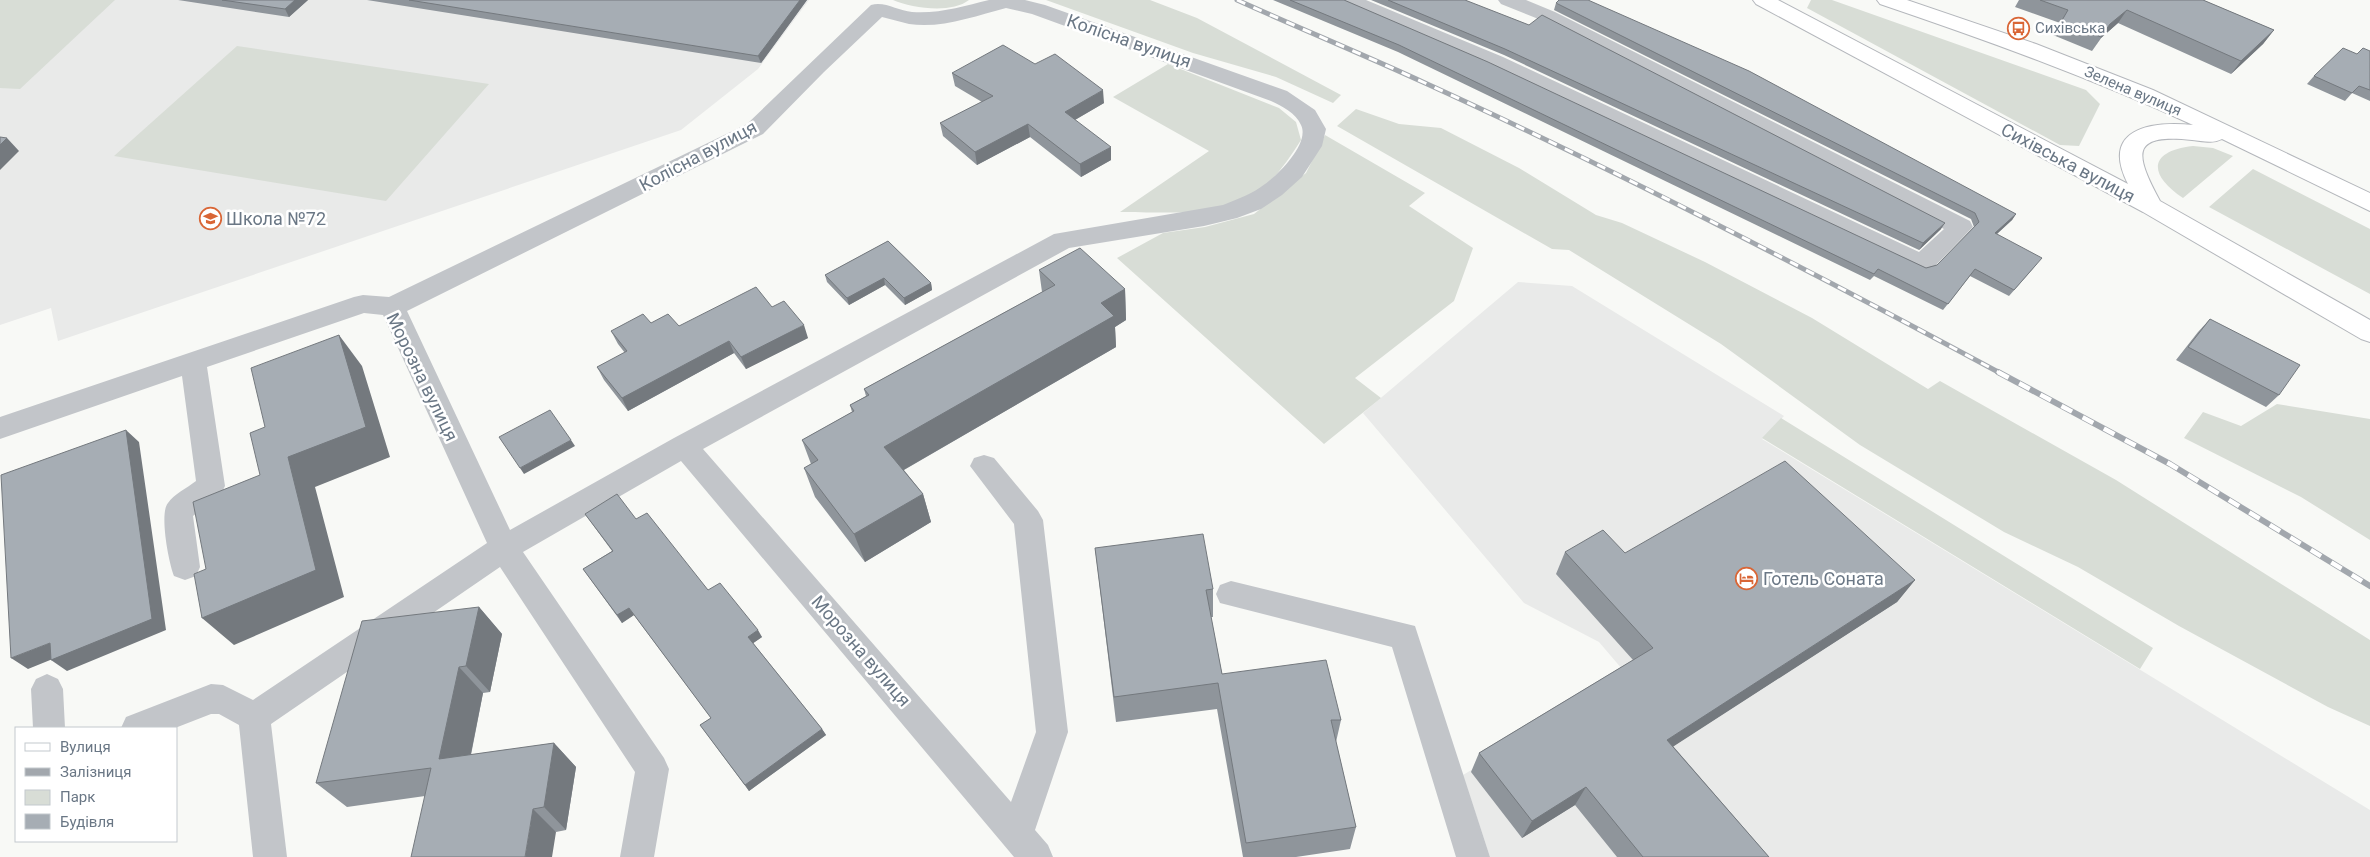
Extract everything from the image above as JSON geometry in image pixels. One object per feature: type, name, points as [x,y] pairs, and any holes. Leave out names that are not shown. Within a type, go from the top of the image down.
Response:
[{"type":"main road","name":"Сихівська вулиця","points":[[1763,0],[2151,206],[2370,332]]},
{"type":"main road","name":"Зелена вулиця","points":[[1887,0],[2013,42],[2113,81],[2237,138],[2370,203]]},
{"type":"main road","points":[[2151,206],[2131,164],[2132,146],[2138,139],[2147,134],[2177,130],[2237,138]]},
{"type":"street","points":[[1349,0],[1495,62],[1922,264],[1961,227],[1548,16],[1508,0]]},
{"type":"street","name":"Колісна вулиця","points":[[392,308],[755,129],[816,67],[878,9],[910,18],[928,18],[958,14],[1006,2],[1032,7],[1144,45],[1279,96],[1300,106],[1314,128],[1314,141],[1303,161],[1290,177],[1257,202],[1223,215],[1194,222],[1123,229],[1063,240],[684,446]]},
{"type":"street","name":"Морозна вулиця","points":[[0,428],[363,304],[392,308],[504,548],[652,769],[638,857]]},
{"type":"street","points":[[185,567],[178,511],[211,486],[193,361]]},
{"type":"street","points":[[254,717],[504,548],[684,446]]},
{"type":"street","name":"Морозна вулиця","points":[[684,446],[1036,857]]},
{"type":"street","points":[[984,466],[1028,520],[1052,732],[1017,833]]},
{"type":"street","points":[[1231,594],[1404,636],[1473,857]]},
{"type":"street","points":[[47,690],[49,727]]},
{"type":"street","points":[[139,727],[211,698],[223,700],[254,717]]},
{"type":"street","points":[[254,717],[270,857]]},
{"type":"shaded area","name":"Школа №72","points":[[0,0],[809,0],[758,69],[681,130],[58,341],[51,308],[0,325]]},
{"type":"shaded area","name":"Готель Соната","points":[[1518,282],[1572,286],[1784,416],[1762,439],[2370,810],[2370,857],[1490,857],[1463,775],[1628,676],[1599,642],[1524,603],[1363,413]]},
{"type":"green space","points":[[0,0],[115,0],[20,89],[0,88]]},
{"type":"green space","points":[[893,0],[969,0],[952,7],[931,8]]},
{"type":"green space","points":[[1046,0],[1150,0],[1197,18],[1341,95],[1333,103],[1276,77],[1193,53]]},
{"type":"green space","points":[[1811,0],[1832,0],[2086,90],[2100,104],[2079,146],[2060,145],[1807,8]]},
{"type":"green space","points":[[237,46],[489,84],[386,201],[114,156]]},
{"type":"green space","points":[[1168,64],[1279,108],[1296,122],[1301,140],[1272,179],[1250,198],[1237,204],[1205,211],[1169,213],[1120,212],[1209,151],[1113,97]]},
{"type":"green space","points":[[1356,109],[1399,124],[1441,128],[1519,168],[1596,215],[1622,223],[1705,262],[1812,318],[1928,389],[1940,381],[2116,480],[2370,640],[2370,726],[2328,707],[2179,626],[2078,567],[2004,532],[1860,445],[1721,344],[1569,250],[1552,249],[1337,126]]},
{"type":"green space","points":[[1325,135],[1425,193],[1409,206],[1473,248],[1454,301],[1355,378],[1381,398],[1324,444],[1117,258],[1163,233],[1205,227],[1254,214],[1306,173]]},
{"type":"green space","points":[[2193,146],[2213,148],[2233,156],[2183,198],[2163,181],[2158,165],[2161,159],[2168,153]]},
{"type":"green space","points":[[2253,169],[2370,229],[2370,294],[2209,207]]},
{"type":"green space","points":[[2277,404],[2370,419],[2370,540],[2301,497],[2184,438],[2203,412],[2241,426]]},
{"type":"green space","points":[[1781,418],[2153,648],[2140,669],[1762,438]]},
{"type":"building","points":[[222,0],[295,0],[285,9]]},
{"type":"building","points":[[409,0],[800,0],[758,56]]},
{"type":"building","points":[[1290,0],[1344,0],[1488,62],[1926,268],[1937,265],[1979,222],[1975,213],[1556,3],[1559,0],[1588,0],[1749,71],[2016,214],[1995,233],[2042,258],[2014,290],[1975,269],[1948,304],[1878,269],[1874,274],[1399,45]]},
{"type":"building","points":[[1388,0],[1465,0],[1529,25],[1542,15],[1945,223],[1923,243],[1505,49]]},
{"type":"building","points":[[2040,0],[2203,0],[2274,30],[2241,61],[2127,10],[2110,24],[2101,37],[2061,22],[2068,10]]},
{"type":"building","points":[[1003,45],[1035,64],[1055,54],[1103,90],[1065,112],[1111,147],[1080,164],[1028,124],[975,152],[940,123],[993,96],[952,73]]},
{"type":"building","points":[[2343,48],[2357,54],[2363,48],[2370,51],[2370,90],[2359,86],[2352,93],[2314,76]]},
{"type":"building","points":[[0,137],[7,138],[0,145]]},
{"type":"building","points":[[888,241],[931,283],[904,298],[884,278],[847,298],[825,275]]},
{"type":"building","points":[[1080,248],[1125,289],[1101,303],[1114,316],[884,447],[923,494],[854,534],[804,468],[818,460],[802,440],[854,411],[850,405],[869,395],[864,389],[1055,285],[1039,270]]},
{"type":"building","points":[[756,287],[772,307],[784,301],[804,325],[741,357],[729,341],[622,398],[597,367],[627,351],[611,331],[643,314],[651,323],[668,314],[679,326]]},
{"type":"building","points":[[2210,319],[2300,365],[2279,395],[2188,347]]},
{"type":"building","points":[[339,335],[366,427],[288,457],[316,570],[202,618],[194,574],[206,569],[193,502],[260,475],[250,433],[265,427],[251,368]]},
{"type":"building","points":[[550,410],[571,440],[520,468],[499,437]]},
{"type":"building","points":[[126,430],[152,619],[51,660],[50,643],[11,658],[1,475]]},
{"type":"building","points":[[1785,461],[1915,580],[1667,740],[1769,857],[1643,857],[1586,787],[1532,821],[1479,753],[1653,648],[1565,552],[1603,530],[1625,553]]},
{"type":"building","points":[[617,494],[636,519],[647,513],[708,590],[720,583],[758,630],[748,637],[822,729],[745,785],[700,725],[711,718],[629,608],[617,615],[583,569],[613,551],[585,514]]},
{"type":"building","points":[[1203,534],[1213,589],[1206,590],[1222,674],[1326,660],[1341,720],[1331,720],[1356,827],[1246,843],[1218,683],[1114,697],[1095,548]]},
{"type":"building","points":[[479,607],[466,666],[459,667],[439,759],[554,743],[544,807],[533,809],[525,857],[411,857],[431,768],[316,783],[362,621]]},
{"type":"railway","points":[[1237,0],[1401,72],[1643,187],[1858,297],[2000,373]]},
{"type":"railway","points":[[1998,372],[2170,464],[2370,586]]},
{"type":"place","name":"Сихівська","points":[[2019,28]]},
{"type":"place","name":"Школа №72","points":[[210,219]]},
{"type":"place","name":"Готель Соната","points":[[1747,579]]}]
